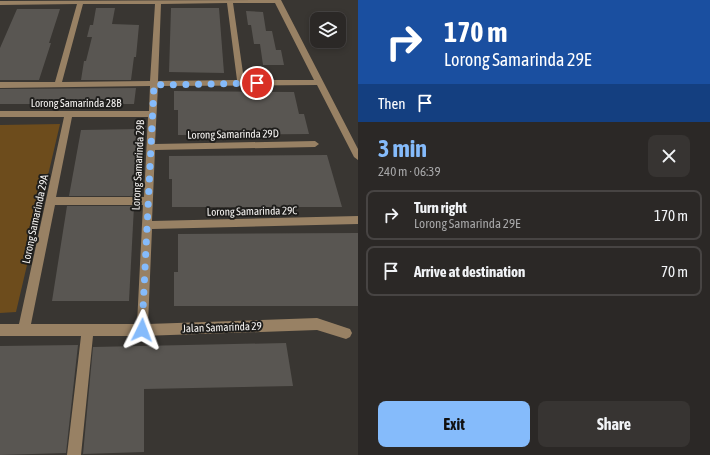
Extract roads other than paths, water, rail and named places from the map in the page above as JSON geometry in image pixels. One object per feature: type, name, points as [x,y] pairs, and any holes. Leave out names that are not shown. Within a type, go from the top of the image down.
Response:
[{"type":"street","points":[[1,3],[81,1],[230,2],[277,0],[358,157]]},
{"type":"street","points":[[58,84],[81,1]]},
{"type":"street","name":"Lorong Samarinda 29B","points":[[142,330],[158,1]]},
{"type":"street","points":[[230,2],[241,83]]},
{"type":"street","points":[[0,85],[154,85],[320,82]]},
{"type":"street","name":"Lorong Samarinda 29A","points":[[24,330],[69,113]]},
{"type":"street","name":"Lorong Samarinda 28B","points":[[0,114],[152,114]]},
{"type":"street","name":"Lorong Samarinda 29D","points":[[151,146],[315,144]]},
{"type":"street","points":[[51,201],[148,201]]},
{"type":"street","name":"Lorong Samarinda 29C","points":[[148,225],[358,220]]},
{"type":"street","name":"Jalan Samarinda 29","points":[[0,330],[142,330],[317,324],[346,333]]},
{"type":"street","points":[[74,455],[88,330]]}]
